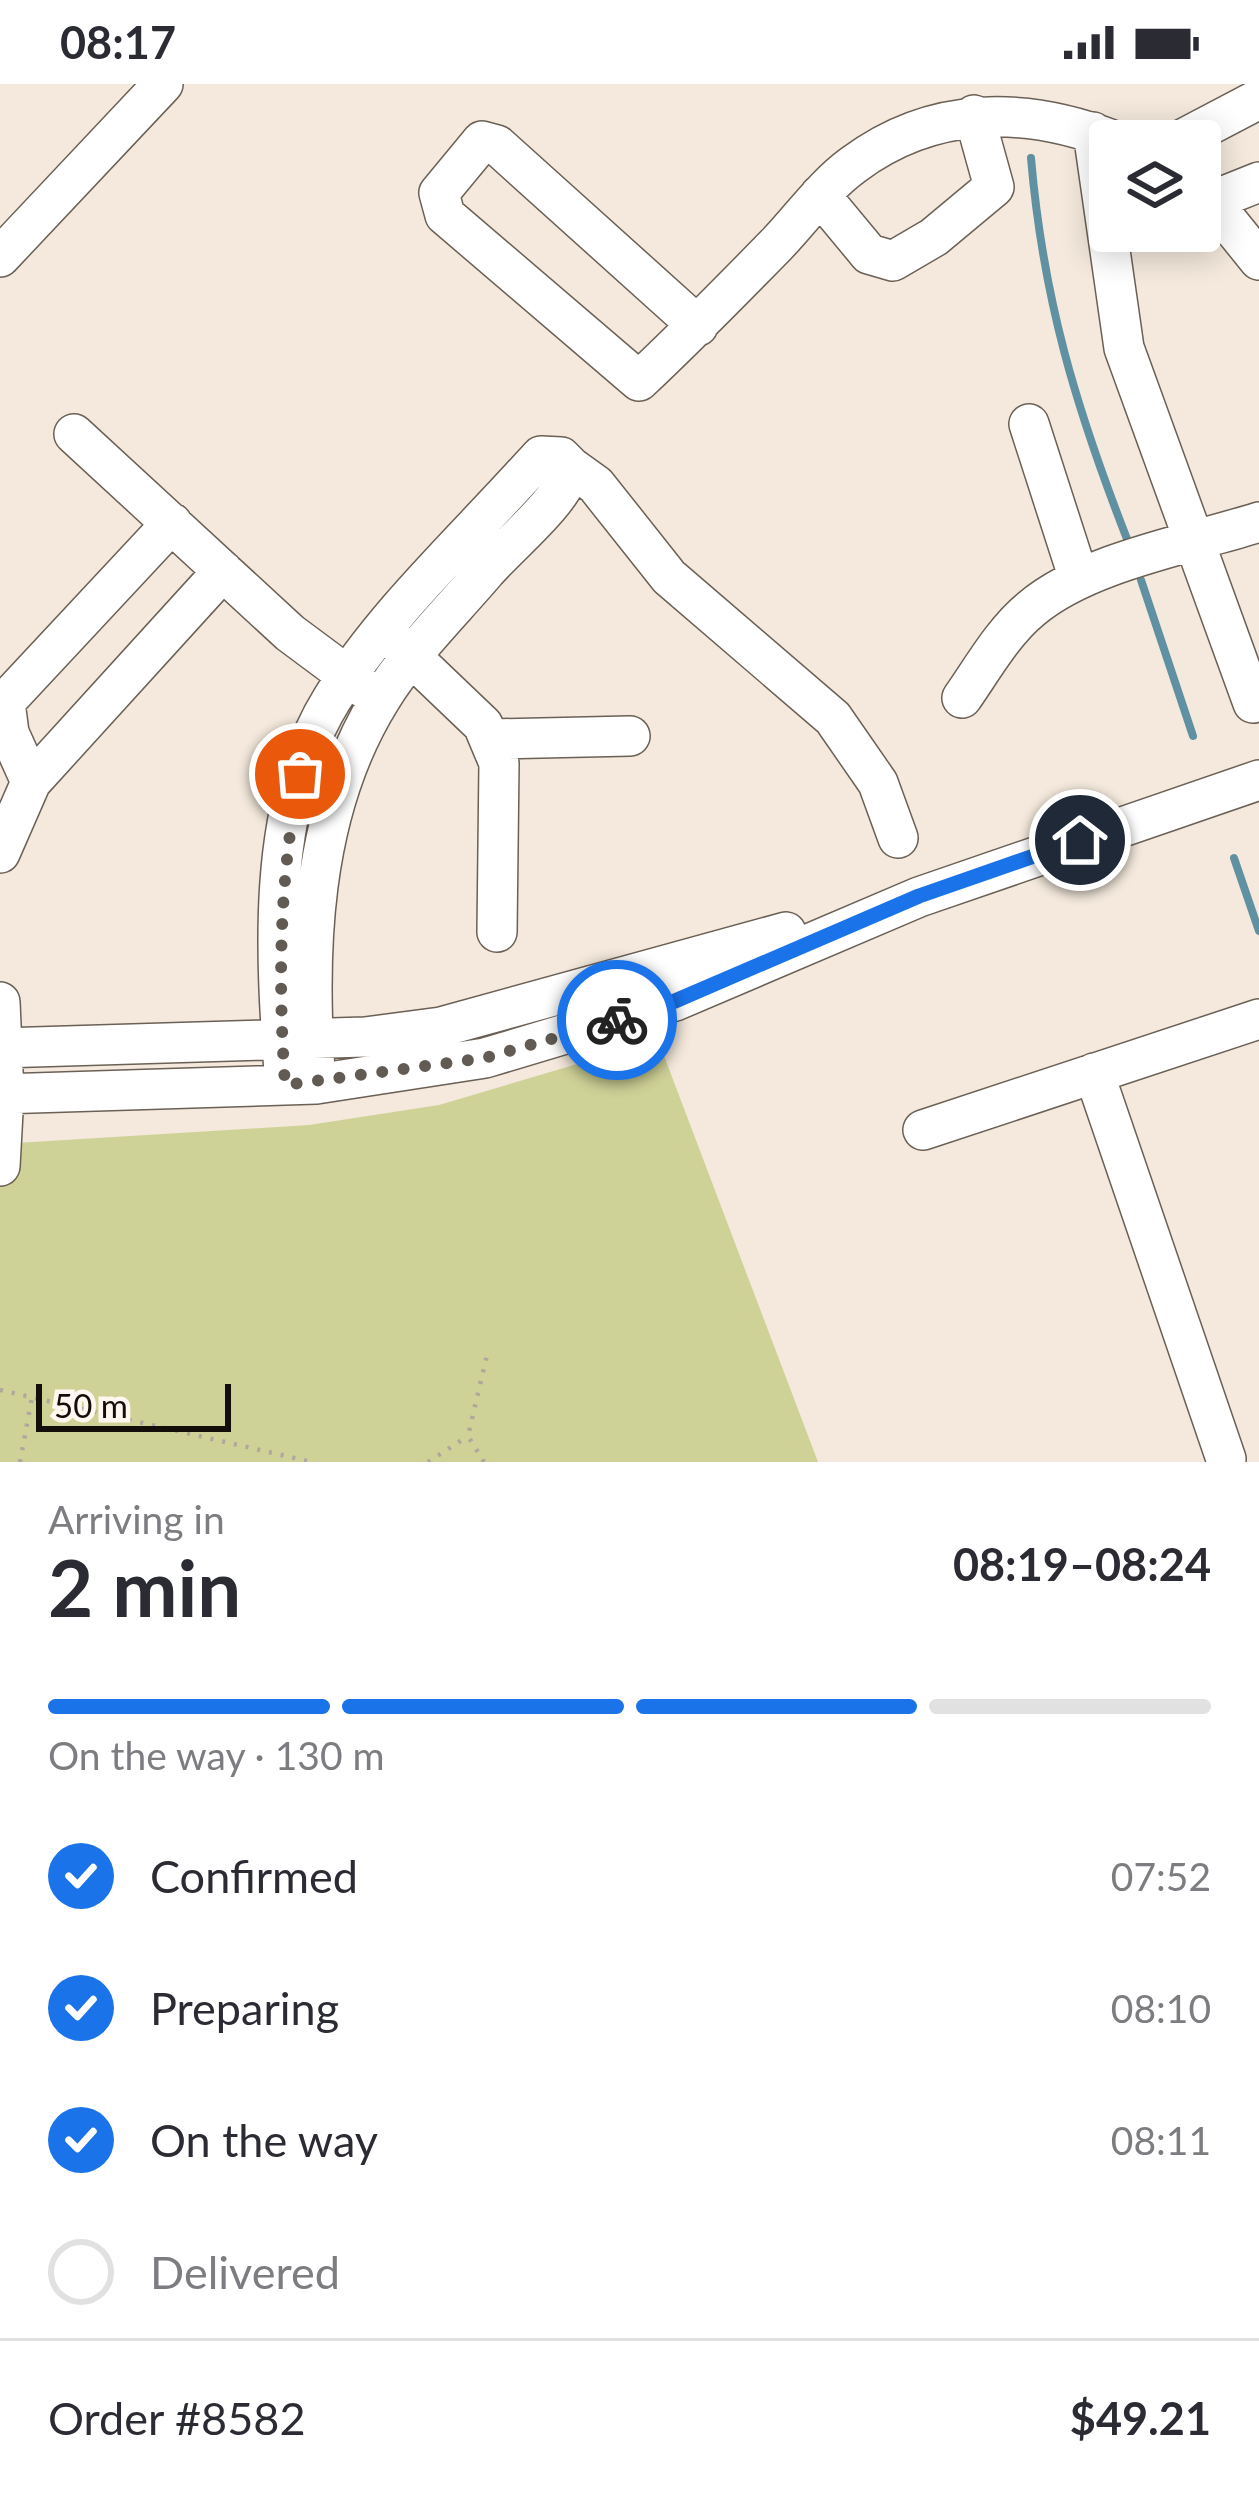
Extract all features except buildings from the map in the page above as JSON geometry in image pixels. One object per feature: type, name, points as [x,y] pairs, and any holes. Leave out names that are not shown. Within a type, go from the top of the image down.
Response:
[{"type":"street","points":[[0,257],[163,84]]},
{"type":"street","points":[[1219,120],[1259,100]]},
{"type":"street","points":[[820,195],[868,254],[893,261],[934,237],[994,187],[989,104]]},
{"type":"street","points":[[698,326],[497,145],[482,141],[439,193],[445,215],[639,381],[698,326],[820,195],[874,151],[989,104],[1089,133]]},
{"type":"street","points":[[1221,191],[1259,182]]},
{"type":"street","points":[[1221,212],[1259,260]]},
{"type":"street","points":[[1115,252],[1124,348],[1253,703]]},
{"type":"street","points":[[1029,424],[1079,579]]},
{"type":"street","points":[[74,434],[290,633],[364,688]]},
{"type":"street","points":[[300,1084],[297,1038],[278,946],[288,833],[300,774],[322,717],[364,688],[541,456],[560,457],[587,474],[669,577],[832,718],[878,783],[898,838]]},
{"type":"street","points":[[962,698],[1012,627],[1079,579],[1259,522]]},
{"type":"street","points":[[32,782],[9,733],[3,702],[172,524]]},
{"type":"street","points":[[0,853],[32,782],[223,571]]},
{"type":"street","points":[[398,644],[493,739],[499,763],[496,932]]},
{"type":"street","points":[[493,739],[630,736]]},
{"type":"street","points":[[2,1048],[297,1038],[441,1027],[919,896],[1259,780]]},
{"type":"street","points":[[2,1094],[300,1084],[485,1058],[675,1001],[919,896]]},
{"type":"street","points":[[0,1002],[0,1166]]},
{"type":"street","points":[[923,1130],[1259,1018]]},
{"type":"street","points":[[1094,1073],[1226,1459]]},
{"type":"path","points":[[428,1462],[468,1436],[487,1355]]},
{"type":"path","points":[[0,1390],[312,1462]]},
{"type":"path","points":[[20,1462],[32,1397]]},
{"type":"path","points":[[468,1436],[484,1462]]},
{"type":"green space","points":[[658,1040],[818,1462],[0,1462],[0,1144],[309,1125],[439,1105]]},
{"type":"waterway","points":[[1031,158],[1044,259],[1064,352],[1127,539]]},
{"type":"waterway","points":[[1141,580],[1193,736]]},
{"type":"waterway","points":[[1234,858],[1259,931]]},
{"type":"way so far","points":[[300,774],[288,833],[278,946],[285,1085],[485,1058],[617,1020]]},
{"type":"route","points":[[617,1020],[675,1001],[919,896],[1080,840]]}]
